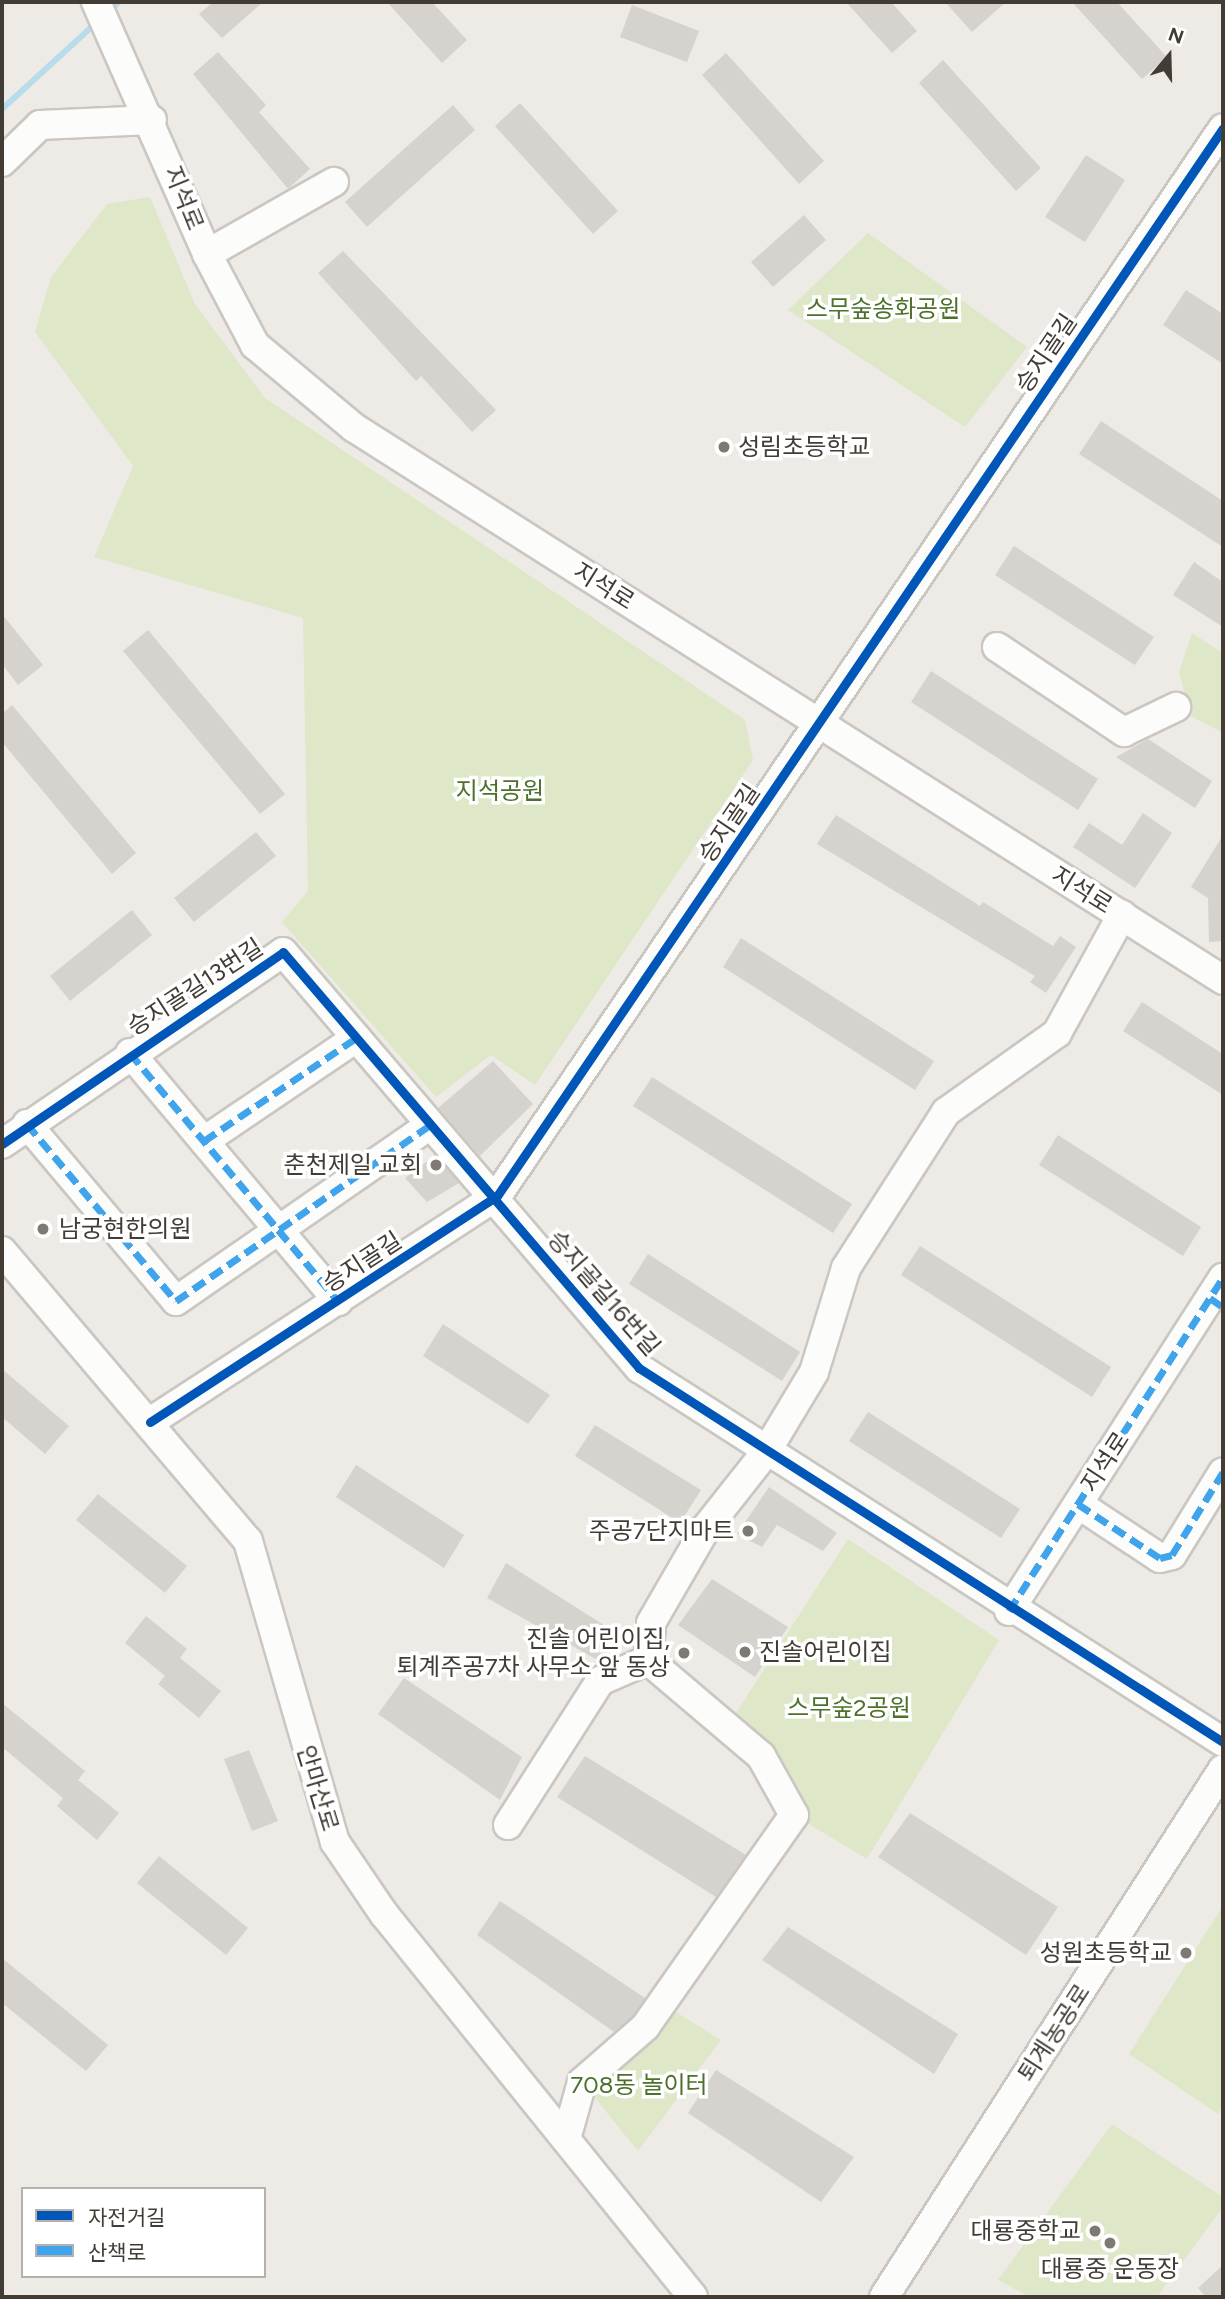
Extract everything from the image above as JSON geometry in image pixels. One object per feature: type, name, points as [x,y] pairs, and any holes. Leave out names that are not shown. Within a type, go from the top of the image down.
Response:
[{"type":"street","name":"지석로","points":[[96,2],[152,120],[207,254],[255,345],[353,427],[1223,980]]},
{"type":"street","points":[[2,162],[40,125],[152,120]]},
{"type":"street","name":"승지골길","points":[[150,1422],[496,1196],[1223,128]]},
{"type":"street","points":[[207,254],[334,182]]},
{"type":"street","points":[[997,648],[1124,732],[1176,707]]},
{"type":"street","points":[[648,1660],[651,1623],[706,1528],[766,1452],[814,1372],[846,1268],[912,1163],[946,1112],[1057,1033],[1122,915]]},
{"type":"street","name":"승지골길13번길","points":[[2,1144],[130,1053],[283,952],[430,1125],[496,1196]]},
{"type":"street","points":[[204,1141],[356,1038]]},
{"type":"street","name":"승지골길","points":[[130,1053],[338,1301]]},
{"type":"street","points":[[27,1124],[176,1301],[277,1226],[430,1125]]},
{"type":"street","name":"승지골길16번길","points":[[496,1196],[639,1368],[1009,1611],[1223,1742]]},
{"type":"street","name":"안마산로","points":[[2,1251],[150,1422],[248,1541],[335,1842],[384,1914],[693,2297]]},
{"type":"street","name":"지석로","points":[[1009,1611],[1219,1295]]},
{"type":"street","points":[[1078,1504],[1160,1558],[1172,1555],[1223,1472]]},
{"type":"street","points":[[566,2139],[582,2082],[645,2027],[794,1815],[761,1756],[648,1660]]},
{"type":"street","points":[[508,1825],[600,1681],[648,1660]]},
{"type":"street","name":"퇴계농공로","points":[[884,2297],[1223,1769]]},
{"type":"green space","name":"지석공원","points":[[150,197],[195,304],[265,398],[745,720],[753,760],[535,1085],[491,1055],[436,1097],[282,922],[308,891],[303,618],[94,557],[133,466],[35,332],[51,277],[107,204]]},
{"type":"green space","name":"스무숲송화공원","points":[[868,233],[1027,347],[965,427],[788,310]]},
{"type":"green space","points":[[1192,633],[1223,653],[1223,733],[1191,716],[1179,672]]},
{"type":"green space","name":"스무숲2공원","points":[[848,1539],[999,1640],[867,1859],[794,1815],[727,1727]]},
{"type":"green space","points":[[1223,1906],[1223,2106],[1218,2114],[1129,2054]]},
{"type":"green space","name":"708동 놀이터","points":[[663,2004],[721,2040],[638,2151],[582,2082]]},
{"type":"green space","name":"대룡중 운동장","points":[[1112,2124],[1223,2197],[1223,2207],[1157,2297],[1030,2297],[998,2280]]},
{"type":"building","points":[[213,2],[263,2],[222,38],[199,14]]},
{"type":"building","points":[[387,2],[432,2],[467,40],[442,63]]},
{"type":"building","points":[[846,2],[891,2],[917,31],[892,53]]},
{"type":"building","points":[[945,2],[1006,2],[972,32]]},
{"type":"building","points":[[1072,2],[1117,2],[1167,57],[1142,79]]},
{"type":"building","points":[[632,5],[699,31],[687,62],[620,37]]},
{"type":"building","points":[[218,52],[266,105],[259,112],[310,169],[288,189],[193,74]]},
{"type":"building","points":[[726,53],[824,161],[799,184],[702,75]]},
{"type":"building","points":[[943,60],[1041,168],[1016,191],[919,83]]},
{"type":"building","points":[[520,103],[618,211],[593,234],[495,126]]},
{"type":"building","points":[[453,105],[475,130],[367,227],[345,202]]},
{"type":"building","points":[[1086,155],[1125,180],[1085,242],[1045,217]]},
{"type":"building","points":[[804,215],[826,240],[773,287],[751,262]]},
{"type":"building","points":[[343,251],[496,410],[472,432],[421,376],[416,381],[318,273]]},
{"type":"building","points":[[1186,290],[1223,314],[1223,364],[1163,325]]},
{"type":"building","points":[[1101,421],[1223,501],[1223,547],[1079,454]]},
{"type":"building","points":[[1014,546],[1154,637],[1135,665],[995,575]]},
{"type":"building","points":[[1194,562],[1223,582],[1223,627],[1173,595]]},
{"type":"building","points":[[2,614],[43,665],[18,685],[2,664]]},
{"type":"building","points":[[148,630],[285,794],[260,814],[123,651]]},
{"type":"building","points":[[931,671],[1098,779],[1078,810],[911,702]]},
{"type":"building","points":[[12,705],[136,853],[112,874],[2,742],[2,714]]},
{"type":"building","points":[[1148,739],[1212,781],[1195,808],[1116,757]]},
{"type":"building","points":[[1143,813],[1172,833],[1135,888],[1073,847],[1089,823],[1122,845]]},
{"type":"building","points":[[836,815],[980,906],[983,902],[1053,946],[1060,936],[1076,947],[1046,993],[1030,982],[1035,976],[817,844]]},
{"type":"building","points":[[256,832],[276,856],[194,922],[174,898]]},
{"type":"building","points":[[1223,835],[1223,941],[1209,942],[1208,898],[1191,887]]},
{"type":"building","points":[[132,910],[152,935],[70,1001],[50,976]]},
{"type":"building","points":[[741,938],[934,1061],[915,1090],[723,967]]},
{"type":"building","points":[[1142,1002],[1223,1054],[1223,1095],[1123,1031]]},
{"type":"building","points":[[493,1061],[533,1104],[480,1156],[438,1108]]},
{"type":"building","points":[[652,1077],[852,1204],[833,1233],[633,1106]]},
{"type":"building","points":[[1058,1135],[1201,1227],[1183,1256],[1039,1165]]},
{"type":"building","name":"춘천제일 교회","points":[[435,1155],[459,1183],[427,1202],[405,1178]]},
{"type":"building","points":[[920,1246],[1111,1367],[1092,1397],[901,1275]]},
{"type":"building","points":[[648,1254],[800,1352],[782,1381],[629,1284]]},
{"type":"building","points":[[443,1324],[550,1395],[528,1424],[423,1356]]},
{"type":"building","points":[[2,1369],[69,1426],[45,1454],[2,1417]]},
{"type":"building","points":[[868,1412],[1020,1509],[1001,1538],[849,1441]]},
{"type":"building","points":[[595,1425],[701,1490],[680,1523],[575,1456]]},
{"type":"building","points":[[356,1465],[464,1535],[444,1568],[336,1497]]},
{"type":"building","points":[[769,1487],[837,1533],[823,1551],[777,1525],[762,1547],[737,1534]]},
{"type":"building","points":[[98,1494],[187,1566],[165,1593],[76,1520]]},
{"type":"building","points":[[506,1563],[618,1634],[601,1662],[487,1598]]},
{"type":"building","name":"진솔어린이집","points":[[712,1579],[788,1627],[755,1677],[678,1625]]},
{"type":"building","points":[[146,1616],[187,1649],[180,1658],[221,1691],[199,1718],[158,1684],[165,1676],[125,1643]]},
{"type":"building","points":[[404,1678],[522,1757],[500,1800],[378,1714]]},
{"type":"building","points":[[2,1703],[85,1771],[78,1780],[119,1813],[97,1840],[57,1806],[63,1798],[2,1747]]},
{"type":"building","points":[[249,1750],[278,1821],[252,1831],[224,1759]]},
{"type":"building","points":[[585,1756],[746,1855],[716,1897],[557,1797]]},
{"type":"building","points":[[910,1813],[1058,1907],[1026,1955],[878,1857]]},
{"type":"building","points":[[159,1856],[248,1928],[226,1955],[137,1883]]},
{"type":"building","points":[[500,1901],[645,1998],[633,2016],[614,2032],[477,1935]]},
{"type":"building","points":[[788,1927],[958,2034],[934,2074],[762,1960]]},
{"type":"building","points":[[2,1958],[108,2045],[86,2071],[2,2003]]},
{"type":"building","points":[[716,2070],[854,2157],[821,2202],[688,2113]]},
{"type":"building","points":[[1223,2265],[1223,2297],[1206,2297],[1198,2288]]},
{"type":"waterway","points":[[109,11],[119,2]]},
{"type":"waterway","points":[[2,109],[96,23]]},
{"type":"marked path","points":[[204,1141],[356,1038]]},
{"type":"marked path","points":[[130,1053],[338,1301]]},
{"type":"marked path","points":[[27,1124],[176,1301],[430,1125]]},
{"type":"marked path","points":[[1009,1611],[1223,1278]]},
{"type":"marked path","points":[[1210,1298],[1223,1307]]},
{"type":"marked path","points":[[1078,1504],[1160,1558],[1172,1555],[1223,1472]]},
{"type":"cycle path","points":[[150,1422],[497,1196],[1223,128]]},
{"type":"cycle path","points":[[2,1144],[283,952],[639,1368],[1223,1742]]},
{"type":"place","name":"성림초등학교","points":[[724,447]]},
{"type":"place","name":"춘천제일 교회","points":[[436,1165]]},
{"type":"place","name":"남궁현한의원","points":[[43,1229]]},
{"type":"place","name":"주공7단지마트","points":[[748,1531]]},
{"type":"place","name":"진솔어린이집","points":[[745,1652]]},
{"type":"place","name":"진솔 어린이집, 퇴계주공7차 사무소 앞 동상","points":[[684,1653]]},
{"type":"place","name":"성원초등학교","points":[[1186,1953]]},
{"type":"place","name":"대룡중학교","points":[[1095,2231]]},
{"type":"place","name":"대룡중 운동장","points":[[1110,2243]]}]
